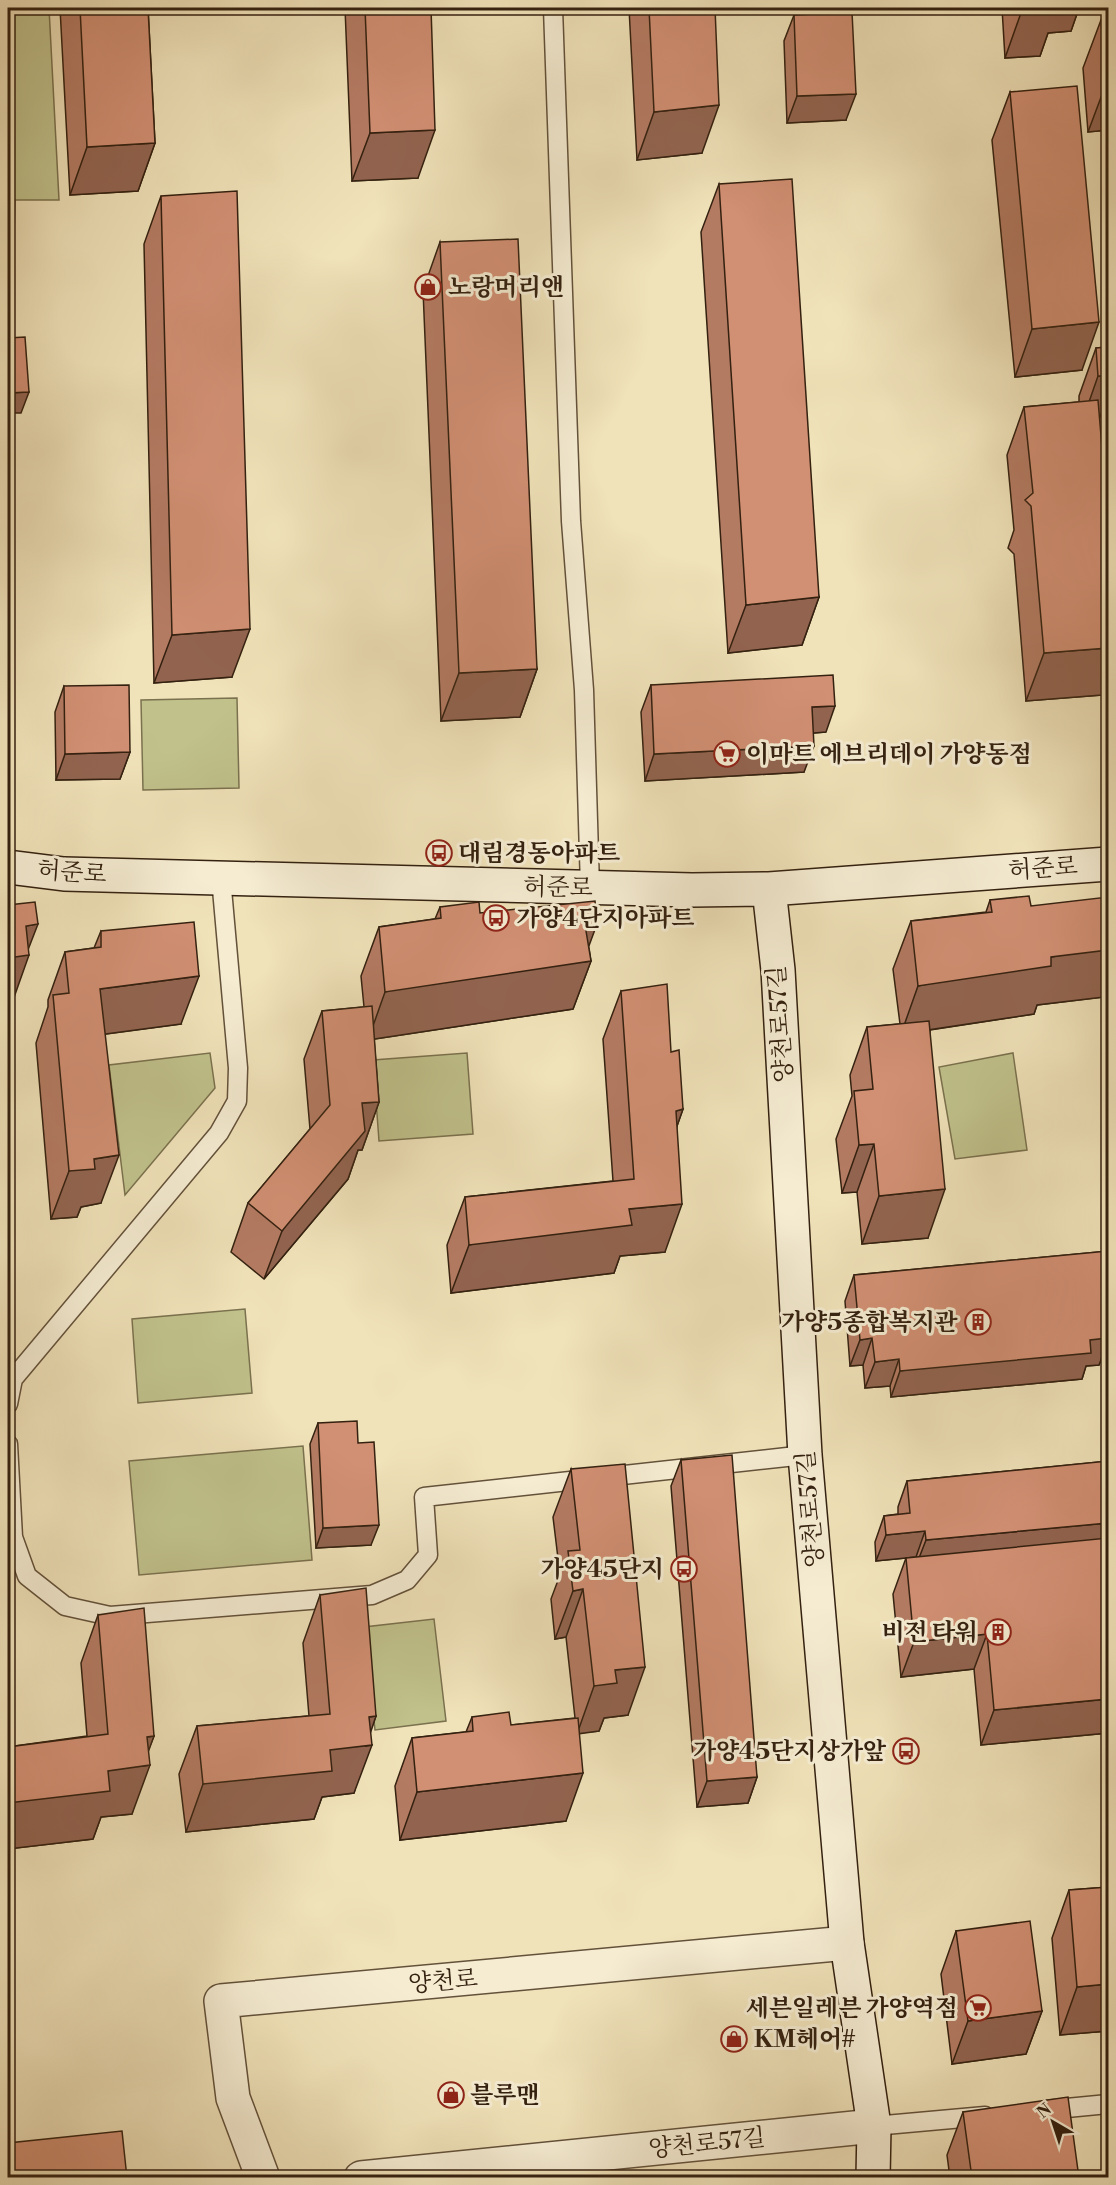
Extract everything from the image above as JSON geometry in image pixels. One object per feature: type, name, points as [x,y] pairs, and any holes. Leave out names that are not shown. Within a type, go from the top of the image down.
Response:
[{"type":"street","name":"허준로","points":[[8,867],[64,874],[590,887],[769,889],[1108,864]]},
{"type":"street","name":"양천로57길","points":[[769,889],[778,970],[805,1455],[847,1943],[874,2126],[873,2178]]},
{"type":"street","name":"양천로","points":[[263,2178],[232,2098],[221,2001],[847,1943]]},
{"type":"street","name":"양천로57길","points":[[361,2178],[874,2126]]},
{"type":"lane","points":[[553,8],[571,521],[584,690],[590,887]]},
{"type":"lane","points":[[8,1404],[13,1379],[219,1133],[237,1101],[238,1068],[221,878]]},
{"type":"lane","points":[[8,1444],[13,1537],[27,1576],[65,1606],[110,1616],[372,1594],[406,1580],[428,1555],[424,1497],[805,1455]]},
{"type":"lane","points":[[1026,2112],[1108,2104]]},
{"type":"lane","name":"양천로57길","points":[[874,2126],[1003,2114]]},
{"type":"green space","points":[[8,8],[49,8],[59,200],[15,200],[12,305],[8,306]]},
{"type":"green space","points":[[237,698],[239,788],[143,790],[141,700]]},
{"type":"green space","points":[[210,1053],[215,1088],[125,1195],[109,1065]]},
{"type":"green space","points":[[467,1053],[473,1134],[379,1141],[373,1060]]},
{"type":"green space","points":[[1013,1053],[1027,1150],[955,1159],[939,1067]]},
{"type":"green space","points":[[245,1309],[252,1393],[138,1403],[132,1319]]},
{"type":"green space","points":[[303,1446],[312,1560],[139,1575],[129,1461]]},
{"type":"green space","points":[[434,1619],[446,1721],[375,1730],[364,1627]]},
{"type":"building","points":[[80,8],[148,8],[155,143],[87,147]]},
{"type":"building","points":[[365,8],[431,8],[435,130],[370,133]]},
{"type":"building","points":[[649,8],[715,8],[719,105],[654,112]]},
{"type":"building","points":[[1022,8],[1057,8],[1022,10]]},
{"type":"building","points":[[852,12],[856,94],[797,96],[794,15]]},
{"type":"building","points":[[1108,19],[1108,84],[1106,84],[1101,20]]},
{"type":"building","points":[[1077,86],[1099,322],[1032,329],[1010,92]]},
{"type":"building","points":[[792,179],[819,597],[746,605],[719,184]]},
{"type":"building","points":[[237,191],[250,629],[172,635],[161,196]]},
{"type":"building","points":[[518,239],[537,669],[459,673],[440,242]]},
{"type":"building","points":[[25,337],[29,392],[8,393],[8,338]]},
{"type":"building","points":[[1108,347],[1108,376],[1098,376],[1096,348]]},
{"type":"building","points":[[1098,400],[1108,520],[1108,648],[1044,653],[1031,506],[1025,500],[1033,493],[1024,407]]},
{"type":"building","points":[[833,675],[835,706],[812,707],[814,746],[654,754],[651,685]]},
{"type":"building","points":[[129,685],[130,752],[65,754],[64,686]]},
{"type":"building","points":[[1029,896],[1031,906],[1108,897],[1108,950],[1051,957],[1051,966],[918,986],[911,921],[992,912],[990,900]]},
{"type":"building","points":[[595,901],[597,924],[585,925],[591,961],[385,992],[379,927],[441,918],[440,907],[479,902],[480,913]]},
{"type":"building","points":[[35,902],[38,924],[26,926],[29,955],[8,958],[8,905]]},
{"type":"building","points":[[194,922],[199,976],[100,989],[119,1155],[94,1159],[95,1169],[69,1171],[53,995],[69,993],[65,952],[101,947],[101,931]]},
{"type":"building","points":[[667,984],[671,1052],[679,1050],[683,1109],[676,1111],[682,1204],[629,1209],[632,1225],[469,1245],[465,1197],[634,1179],[621,991]]},
{"type":"building","points":[[372,1006],[379,1102],[362,1103],[365,1131],[282,1231],[248,1203],[330,1105],[322,1011]]},
{"type":"building","points":[[929,1021],[945,1189],[879,1196],[874,1144],[859,1145],[854,1091],[873,1089],[867,1027]]},
{"type":"building","name":"가양5종합복지관","points":[[1108,1251],[1108,1338],[1090,1340],[1091,1353],[900,1371],[899,1359],[875,1362],[872,1338],[860,1340],[854,1275]]},
{"type":"building","points":[[357,1421],[358,1443],[374,1442],[379,1525],[323,1528],[318,1423]]},
{"type":"building","points":[[732,1455],[757,1777],[707,1781],[681,1460]]},
{"type":"building","points":[[1108,1461],[1108,1523],[926,1540],[925,1531],[886,1535],[884,1516],[910,1513],[907,1481]]},
{"type":"building","points":[[625,1464],[645,1667],[615,1670],[617,1683],[594,1686],[583,1589],[573,1591],[568,1551],[580,1550],[571,1469]]},
{"type":"building","name":"비전 타워","points":[[1108,1538],[1108,1699],[994,1710],[987,1634],[914,1642],[906,1558]]},
{"type":"building","points":[[366,1588],[376,1716],[369,1717],[372,1745],[330,1750],[332,1771],[203,1784],[197,1726],[330,1714],[320,1595]]},
{"type":"building","points":[[144,1608],[154,1736],[147,1737],[150,1765],[108,1771],[110,1791],[8,1803],[8,1747],[108,1734],[98,1615]]},
{"type":"building","points":[[509,1712],[511,1725],[578,1718],[583,1773],[417,1792],[412,1738],[473,1731],[472,1717]]},
{"type":"building","points":[[1108,1887],[1108,1984],[1077,1987],[1069,1890]]},
{"type":"building","points":[[1030,1921],[1042,2011],[968,2021],[956,1931]]},
{"type":"building","points":[[1068,2097],[1079,2178],[972,2178],[963,2112]]},
{"type":"building","points":[[122,2131],[127,2178],[8,2178],[8,2143]]},
{"type":"place","name":"노랑머리앤","points":[[428,287]]},
{"type":"place","name":"이마트 에브리데이 가양동점","points":[[727,754]]},
{"type":"place","name":"대림경동아파트","points":[[439,853]]},
{"type":"place","name":"가양4단지아파트","points":[[496,918]]},
{"type":"place","name":"가양5종합복지관","points":[[978,1322]]},
{"type":"place","name":"가양45단지","points":[[684,1569]]},
{"type":"place","name":"비전 타워","points":[[998,1632]]},
{"type":"place","name":"가양45단지상가앞","points":[[906,1751]]},
{"type":"place","name":"세븐일레븐 가양역점","points":[[978,2008]]},
{"type":"place","name":"KM헤어#","points":[[734,2039]]},
{"type":"place","name":"블루맨","points":[[451,2095]]}]
